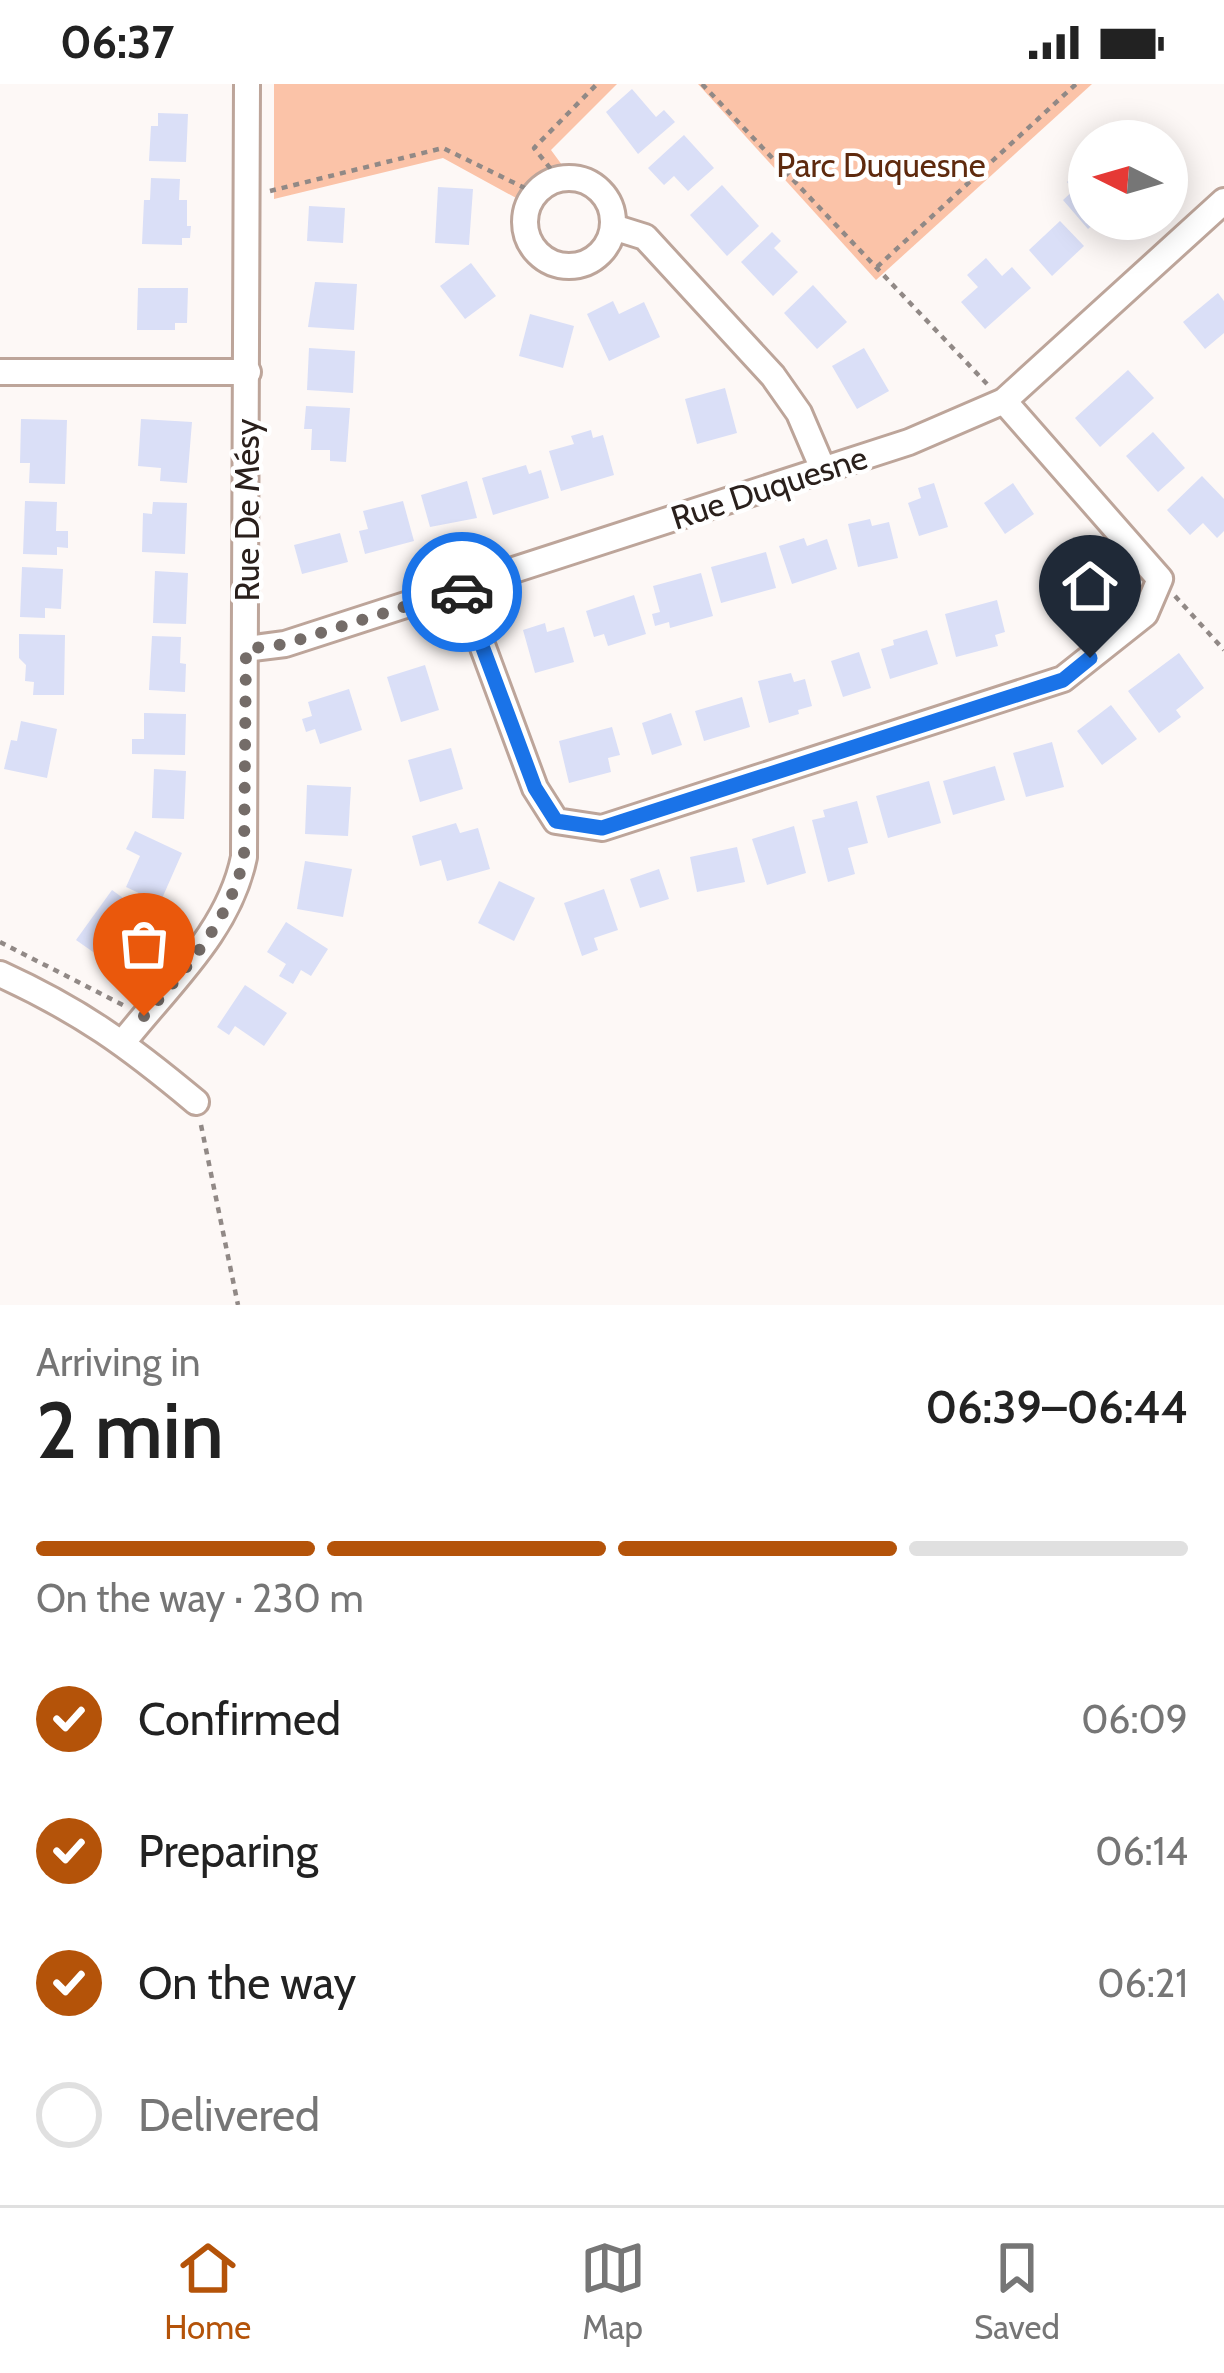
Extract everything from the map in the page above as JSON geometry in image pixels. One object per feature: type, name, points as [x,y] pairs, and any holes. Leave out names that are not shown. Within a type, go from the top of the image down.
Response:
[{"type":"street","name":"Rue De Mésy","points":[[124,1041],[216,927],[237,888],[244,857],[247,84]]},
{"type":"street","points":[[558,178],[586,180],[608,200],[613,227],[600,254],[587,262],[557,265],[544,258],[526,234],[524,219],[535,193],[558,178]]},
{"type":"street","name":"Rue Duquesne","points":[[246,649],[285,644],[461,589],[909,442],[1004,401],[1224,201]]},
{"type":"street","points":[[613,227],[645,237],[773,376],[800,413],[823,469]]},
{"type":"street","points":[[0,371],[248,372]]},
{"type":"street","points":[[461,589],[535,788],[556,821],[602,828],[1063,680],[1145,614],[1160,580],[1004,401]]},
{"type":"street","points":[[0,974],[59,1001],[124,1041],[196,1102]]},
{"type":"path","points":[[558,178],[534,148],[597,84]]},
{"type":"path","points":[[702,84],[1004,401]]},
{"type":"path","points":[[877,268],[1076,84]]},
{"type":"path","points":[[247,197],[443,148],[535,193]]},
{"type":"path","points":[[1160,580],[1224,650]]},
{"type":"path","points":[[0,942],[144,1016]]},
{"type":"path","points":[[196,1102],[238,1305]]},
{"type":"green space","points":[[274,84],[617,84],[551,150],[562,165],[535,176],[518,199],[443,158],[274,199]]},
{"type":"green space","name":"Parc Duquesne","points":[[698,84],[1092,84],[876,280]]},
{"type":"building","points":[[632,89],[656,117],[664,110],[675,122],[638,154],[606,112]]},
{"type":"building","points":[[158,113],[188,114],[186,162],[149,161],[151,126],[158,126]]},
{"type":"building","points":[[684,135],[714,168],[688,191],[674,176],[664,185],[648,168]]},
{"type":"building","points":[[151,178],[180,179],[179,200],[187,200],[187,226],[191,226],[190,238],[182,238],[182,245],[142,244],[144,200],[150,200]]},
{"type":"building","points":[[722,185],[759,226],[727,256],[690,215]]},
{"type":"building","points":[[438,187],[473,189],[469,245],[435,243]]},
{"type":"building","points":[[309,206],[345,208],[343,243],[307,241]]},
{"type":"building","points":[[1060,221],[1068,229],[1068,240],[1084,246],[1052,276],[1029,250]]},
{"type":"building","points":[[772,232],[781,241],[774,248],[798,272],[773,296],[741,262]]},
{"type":"building","points":[[986,258],[1002,276],[1012,267],[1031,288],[985,329],[961,302],[978,287],[967,275]]},
{"type":"building","points":[[471,263],[496,296],[465,319],[440,286]]},
{"type":"building","points":[[315,282],[357,284],[354,330],[308,327]]},
{"type":"building","points":[[813,285],[847,322],[817,349],[784,313]]},
{"type":"building","points":[[138,288],[188,288],[187,323],[175,323],[175,330],[137,330]]},
{"type":"building","points":[[1218,293],[1224,301],[1224,333],[1205,349],[1183,322]]},
{"type":"building","points":[[613,301],[619,314],[644,302],[660,337],[609,361],[587,314]]},
{"type":"building","points":[[530,314],[574,326],[563,368],[519,356]]},
{"type":"building","points":[[309,348],[355,351],[353,393],[307,390]]},
{"type":"building","points":[[864,348],[889,391],[857,409],[832,366]]},
{"type":"building","points":[[1128,370],[1154,398],[1100,447],[1075,418]]},
{"type":"building","points":[[725,388],[737,433],[697,444],[685,399]]},
{"type":"building","points":[[306,406],[350,408],[346,462],[330,461],[330,450],[311,450],[312,429],[304,429]]},
{"type":"building","points":[[21,419],[67,420],[65,484],[29,483],[30,463],[20,463]]},
{"type":"building","points":[[141,419],[192,422],[187,483],[160,481],[161,468],[138,466]]},
{"type":"building","points":[[591,430],[593,438],[603,435],[614,475],[561,491],[549,451],[574,444],[571,436]]},
{"type":"building","points":[[1153,432],[1185,468],[1158,492],[1126,456]]},
{"type":"building","points":[[526,465],[529,474],[541,470],[549,498],[493,515],[482,478]]},
{"type":"building","points":[[1202,476],[1224,499],[1224,531],[1217,538],[1203,523],[1190,535],[1167,510]]},
{"type":"building","points":[[467,481],[477,518],[430,527],[421,495]]},
{"type":"building","points":[[934,483],[948,527],[919,536],[908,503],[921,498],[918,488]]},
{"type":"building","points":[[1013,483],[1034,514],[1005,534],[984,503]]},
{"type":"building","points":[[25,501],[57,502],[56,531],[68,531],[68,548],[57,547],[57,555],[23,554]]},
{"type":"building","points":[[403,501],[414,541],[365,554],[359,531],[368,529],[363,511]]},
{"type":"building","points":[[153,502],[187,503],[185,554],[142,552],[143,513],[152,514]]},
{"type":"building","points":[[870,519],[872,526],[889,522],[898,558],[858,567],[848,524]]},
{"type":"building","points":[[340,533],[348,562],[302,574],[294,545]]},
{"type":"building","points":[[804,538],[807,546],[827,539],[837,569],[792,584],[779,546]]},
{"type":"building","points":[[766,552],[776,588],[721,603],[711,567]]},
{"type":"building","points":[[1065,556],[1096,591],[1075,610],[1044,576]]},
{"type":"building","points":[[22,567],[63,569],[61,609],[45,608],[45,618],[20,617]]},
{"type":"building","points":[[155,571],[188,573],[186,624],[153,623]]},
{"type":"building","points":[[701,573],[713,616],[670,628],[669,622],[655,626],[652,614],[660,612],[653,586]]},
{"type":"building","points":[[634,595],[646,634],[608,646],[604,634],[594,637],[586,611]]},
{"type":"building","points":[[997,600],[1005,632],[995,635],[998,646],[956,657],[945,614]]},
{"type":"building","points":[[545,623],[547,632],[564,627],[574,662],[535,673],[523,630]]},
{"type":"building","points":[[927,630],[938,664],[890,679],[881,649],[894,645],[893,640]]},
{"type":"building","points":[[19,634],[65,635],[64,695],[33,695],[34,682],[25,681],[26,665],[19,658]]},
{"type":"building","points":[[152,636],[181,637],[185,692],[149,690]]},
{"type":"building","points":[[859,652],[871,688],[843,697],[831,661]]},
{"type":"building","points":[[1179,653],[1204,688],[1176,710],[1181,717],[1159,733],[1128,691]]},
{"type":"building","points":[[425,665],[439,710],[401,722],[387,677]]},
{"type":"building","points":[[791,673],[794,682],[805,679],[812,706],[769,723],[758,681]]},
{"type":"building","points":[[349,689],[362,730],[320,744],[315,729],[306,732],[302,719],[312,716],[308,702]]},
{"type":"building","points":[[742,697],[750,727],[704,741],[695,711]]},
{"type":"building","points":[[1111,705],[1137,739],[1102,765],[1077,731]]},
{"type":"building","points":[[144,713],[186,714],[185,755],[132,754],[132,739],[144,739]]},
{"type":"building","points":[[671,713],[682,745],[652,755],[642,723]]},
{"type":"building","points":[[21,721],[57,729],[47,778],[4,769]]},
{"type":"building","points":[[612,727],[620,755],[608,758],[611,772],[569,783],[559,741]]},
{"type":"building","points":[[1052,742],[1064,787],[1026,797],[1013,753]]},
{"type":"building","points":[[451,748],[463,789],[420,802],[408,760]]},
{"type":"building","points":[[995,766],[1005,800],[953,815],[943,781]]},
{"type":"building","points":[[154,769],[186,771],[184,819],[152,818]]},
{"type":"building","points":[[929,781],[941,823],[888,838],[876,796]]},
{"type":"building","points":[[307,785],[351,787],[348,836],[305,834]]},
{"type":"building","points":[[857,801],[868,843],[848,848],[855,874],[828,882],[812,820],[825,817],[823,810]]},
{"type":"building","points":[[456,823],[460,833],[478,828],[490,869],[447,881],[441,860],[420,866],[412,836]]},
{"type":"building","points":[[794,826],[806,873],[767,885],[752,839]]},
{"type":"building","points":[[135,831],[182,853],[160,903],[126,887],[140,856],[126,849]]},
{"type":"building","points":[[737,847],[745,882],[697,892],[690,857]]},
{"type":"building","points":[[305,861],[352,869],[343,917],[297,909]]},
{"type":"building","points":[[659,869],[669,899],[640,908],[630,879]]},
{"type":"building","points":[[499,881],[535,898],[514,941],[478,923]]},
{"type":"building","points":[[604,889],[618,930],[594,938],[598,950],[582,956],[564,903]]},
{"type":"building","points":[[112,890],[141,911],[106,961],[76,940]]},
{"type":"building","points":[[286,922],[328,949],[311,976],[301,970],[293,984],[279,976],[286,964],[267,952]]},
{"type":"building","points":[[245,985],[287,1013],[264,1046],[235,1026],[229,1035],[217,1027]]},
{"type":"way so far","points":[[144,1016],[216,927],[237,888],[244,857],[246,649],[285,644],[462,592]]},
{"type":"route","points":[[462,592],[535,788],[556,821],[602,828],[1063,680],[1090,658]]}]
